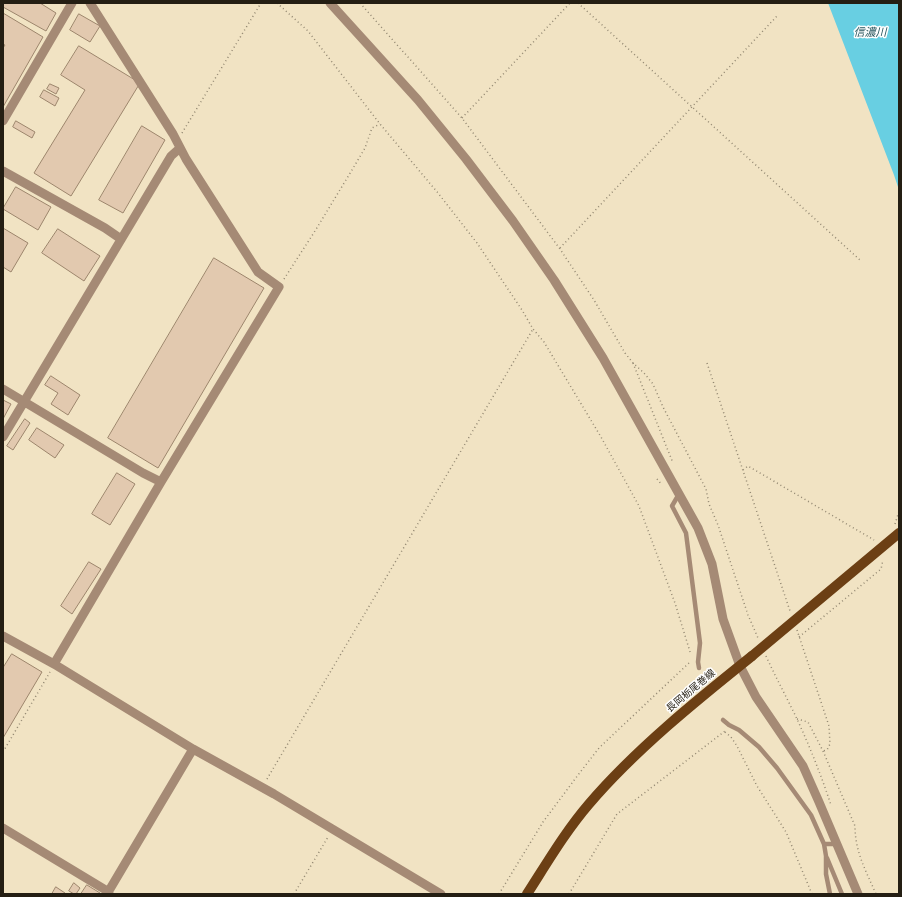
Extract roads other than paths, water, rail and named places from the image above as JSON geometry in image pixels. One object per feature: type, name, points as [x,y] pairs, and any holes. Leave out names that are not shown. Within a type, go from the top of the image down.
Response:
[{"type":"main road","name":"長岡栃尾巻線","points":[[527,894],[564,836],[589,804],[608,783],[669,726],[899,533]]},
{"type":"street","points":[[3,121],[72,3]]},
{"type":"street","points":[[54,664],[161,482],[279,287],[258,272],[90,3]]},
{"type":"street","points":[[330,3],[418,100],[466,159],[513,221],[554,280],[603,358],[698,528],[712,564],[723,619],[740,666],[756,697],[803,766],[858,894]]},
{"type":"street","points":[[3,437],[171,156],[180,148]]},
{"type":"street","points":[[3,171],[121,239]]},
{"type":"street","points":[[3,389],[143,473],[161,482]]},
{"type":"street","points":[[3,636],[54,664],[193,749],[262,787],[441,894]]},
{"type":"street","points":[[3,828],[108,893],[193,749]]},
{"type":"lane","points":[[679,494],[672,506],[686,533],[700,643],[698,662],[699,668]]},
{"type":"lane","points":[[723,720],[744,734],[759,747],[777,768],[812,815],[824,844],[826,874],[830,894]]},
{"type":"lane","points":[[824,844],[837,844]]},
{"type":"lane","points":[[826,856],[842,894]]},
{"type":"water","name":"信濃川","points":[[828,3],[899,3],[899,190],[894,175]]}]
